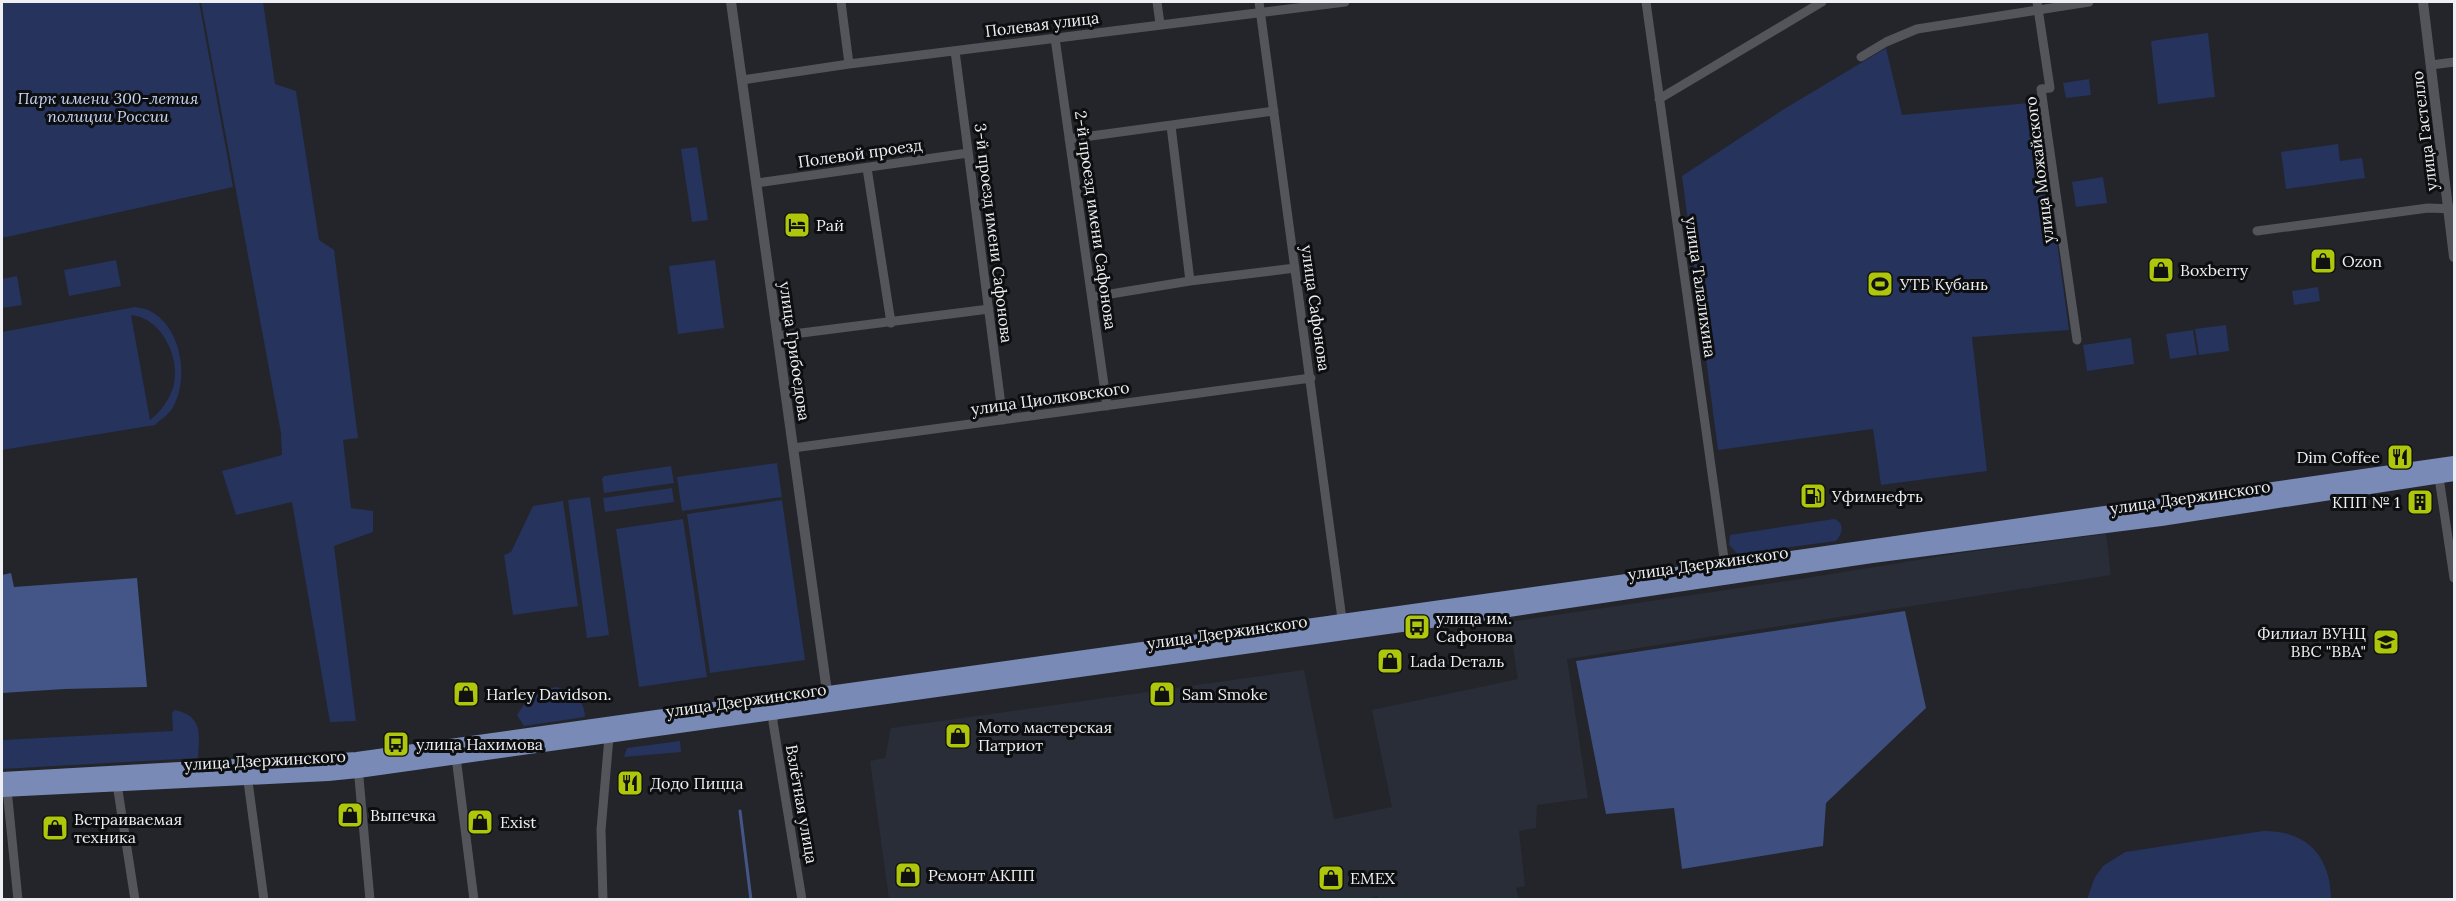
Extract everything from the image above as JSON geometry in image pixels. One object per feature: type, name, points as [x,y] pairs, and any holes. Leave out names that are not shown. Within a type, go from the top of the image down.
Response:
[{"type":"main road","name":"улица Дзержинского","points":[[358,765],[456,757],[774,713],[828,699],[1342,619],[2161,519],[2438,471],[2454,463]]},
{"type":"main road","name":"улица Дзержинского","points":[[2438,471],[2454,474]]},
{"type":"main road","name":"улица Дзержинского","points":[[3,786],[117,784],[250,772],[327,774],[358,765],[828,699],[1502,611],[1726,572]]},
{"type":"main road","name":"улица Дзержинского","points":[[3,786],[235,767],[250,772]]},
{"type":"street","name":"улица Грибоедова","points":[[731,2],[828,699]]},
{"type":"street","points":[[841,2],[849,64]]},
{"type":"street","points":[[1157,2],[1161,24]]},
{"type":"street","name":"улица Сафонова","points":[[1258,2],[1342,619]]},
{"type":"street","name":"Полевая улица","points":[[742,80],[849,64],[1345,2]]},
{"type":"street","name":"улица Талалихина","points":[[1646,2],[1726,572]]},
{"type":"street","points":[[1659,99],[1822,2]]},
{"type":"street","points":[[1861,57],[1886,42],[1917,29],[2037,5],[2089,2]]},
{"type":"street","name":"улица Гастелло","points":[[2423,2],[2451,209],[2454,257]]},
{"type":"street","name":"улица Можайского","points":[[2037,5],[2050,88],[2041,89],[2077,340]]},
{"type":"street","name":"2-й проезд имени Сафонова","points":[[1054,38],[1107,406]]},
{"type":"street","name":"3-й проезд имени Сафонова","points":[[955,51],[1003,420]]},
{"type":"street","points":[[2432,65],[2454,62]]},
{"type":"street","points":[[1069,139],[1274,111]]},
{"type":"street","points":[[1171,126],[1190,281]]},
{"type":"street","name":"Полевой проезд","points":[[757,183],[968,153]]},
{"type":"street","points":[[867,168],[891,322]]},
{"type":"street","points":[[2257,231],[2428,208],[2451,209]]},
{"type":"street","points":[[1092,297],[1190,281],[1295,268]]},
{"type":"street","points":[[778,336],[989,309]]},
{"type":"street","name":"улица Циолковского","points":[[794,448],[1311,378]]},
{"type":"street","points":[[2438,471],[2454,578]]},
{"type":"street","name":"Взлётная улица","points":[[774,713],[772,722],[802,900]]},
{"type":"street","points":[[603,900],[601,830],[609,737]]},
{"type":"street","points":[[456,757],[474,900]]},
{"type":"street","points":[[358,765],[370,900]]},
{"type":"street","points":[[250,772],[264,900]]},
{"type":"street","points":[[117,784],[135,900]]},
{"type":"street","points":[[3,786],[18,900]]},
{"type":"shaded area","points":[[2106,534],[2111,575],[1567,659],[1588,798],[1537,805],[1536,828],[1519,831],[1525,886],[1516,888],[1519,899],[1378,900],[1377,896],[1362,900],[889,899],[870,761],[885,758],[891,728],[1304,670],[1334,819],[1392,807],[1372,710],[1518,679],[1509,622],[1961,553]]},
{"type":"shaded area","points":[[11,573],[14,587],[137,578],[147,687],[2,693],[2,575]]},
{"type":"shaded area","points":[[1905,611],[1926,708],[1826,803],[1823,846],[1682,869],[1674,808],[1606,814],[1576,661]]},
{"type":"green space","name":"Парк имени 300-летия полиции России","points":[[2,2],[199,2],[233,187],[2,238]]},
{"type":"green space","points":[[201,2],[263,2],[275,84],[296,91],[319,240],[334,250],[358,438],[343,440],[351,508],[373,511],[373,532],[334,546],[356,721],[330,722],[292,502],[236,515],[222,471],[282,455],[281,433]]},
{"type":"green space","points":[[2208,33],[2215,97],[2158,104],[2151,41]]},
{"type":"green space","name":"УТБ Кубань","points":[[1886,48],[1902,115],[2038,102],[2069,330],[1972,337],[1987,471],[1881,485],[1873,429],[1718,450],[1682,176],[1784,109]]},
{"type":"green space","points":[[2089,79],[2091,95],[2066,98],[2063,83]]},
{"type":"green space","points":[[2338,144],[2340,161],[2362,158],[2365,178],[2286,189],[2281,152]]},
{"type":"green space","points":[[697,147],[708,220],[692,222],[681,149]]},
{"type":"green space","points":[[2103,177],[2107,203],[2076,207],[2072,182]]},
{"type":"green space","points":[[116,260],[121,286],[69,296],[64,270]]},
{"type":"green space","points":[[715,260],[724,328],[678,334],[669,266]]},
{"type":"green space","points":[[17,276],[22,305],[2,308],[2,279]]},
{"type":"green space","points":[[2318,287],[2320,301],[2294,305],[2292,291]]},
{"type":"green space","points":[[135,307],[148,310],[162,320],[171,331],[176,343],[181,371],[177,398],[172,409],[155,425],[2,450],[2,332]],"holes":[[[131,315],[143,318],[162,333],[173,356],[175,369],[171,393],[162,408],[150,420]]]},
{"type":"green space","points":[[2226,325],[2229,351],[2199,355],[2195,329]]},
{"type":"green space","points":[[2193,330],[2197,355],[2170,359],[2166,334]]},
{"type":"green space","points":[[2131,338],[2134,364],[2087,371],[2083,345]]},
{"type":"green space","points":[[777,463],[782,497],[682,511],[677,477]]},
{"type":"green space","points":[[671,466],[674,483],[604,493],[602,479],[604,476]]},
{"type":"green space","points":[[672,488],[674,502],[605,512],[603,498]]},
{"type":"green space","points":[[590,497],[609,635],[587,638],[568,500]]},
{"type":"green space","points":[[782,500],[805,660],[710,673],[687,514]]},
{"type":"green space","points":[[563,501],[578,606],[513,615],[504,555],[511,552],[533,506]]},
{"type":"green space","points":[[683,519],[707,677],[639,687],[616,529]]},
{"type":"green space","points":[[1834,519],[1840,523],[1842,528],[1836,541],[1738,554],[1729,545],[1730,535]]},
{"type":"green space","points":[[557,687],[572,694],[580,701],[585,717],[524,726],[517,715],[526,703],[538,692]]},
{"type":"green space","points":[[175,710],[191,717],[198,728],[198,758],[2,769],[2,740],[173,731],[172,713]]},
{"type":"green space","points":[[680,741],[681,752],[624,757],[627,748]]},
{"type":"green space","points":[[2263,831],[2292,835],[2314,849],[2327,871],[2331,899],[2087,899],[2095,877],[2103,866],[2125,852]]},
{"type":"waterway","points":[[740,811],[751,900]]},
{"type":"place","name":"Рай","points":[[797,225]]},
{"type":"place","name":"Ozon","points":[[2323,261]]},
{"type":"place","name":"Boxberry","points":[[2161,270]]},
{"type":"place","name":"УТБ Кубань","points":[[1880,284]]},
{"type":"place","name":"Dim Coffee","points":[[2400,457]]},
{"type":"place","name":"Уфимнефть","points":[[1813,496]]},
{"type":"place","name":"КПП № 1","points":[[2420,502]]},
{"type":"place","name":"улица им. Сафонова","points":[[1417,627]]},
{"type":"place","name":"Филиал ВУНЦ ВВС \"ВВА\"","points":[[2386,642]]},
{"type":"place","name":"Lada Dеталь","points":[[1390,661]]},
{"type":"place","name":"Harley Davidson.","points":[[466,694]]},
{"type":"place","name":"Sam Smoke","points":[[1162,694]]},
{"type":"place","name":"Мото мастерская Патриот","points":[[958,736]]},
{"type":"place","name":"улица Нахимова","points":[[396,744]]},
{"type":"place","name":"Додо Пицца","points":[[630,783]]},
{"type":"place","name":"Выпечка","points":[[350,815]]},
{"type":"place","name":"Exist","points":[[480,822]]},
{"type":"place","name":"Встраиваемая техника","points":[[55,828]]},
{"type":"place","name":"Ремонт АКПП","points":[[908,875]]},
{"type":"place","name":"EMEX","points":[[1331,878]]}]
